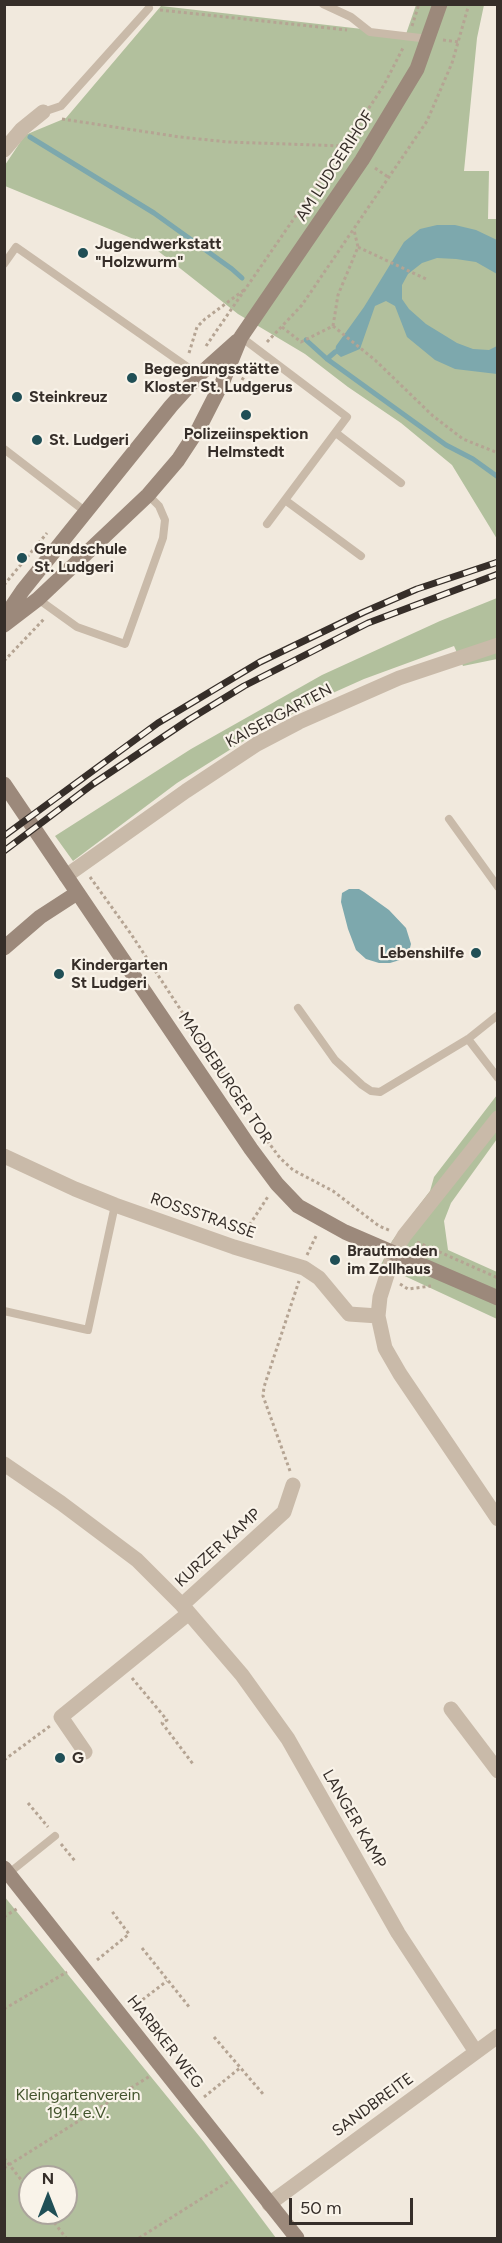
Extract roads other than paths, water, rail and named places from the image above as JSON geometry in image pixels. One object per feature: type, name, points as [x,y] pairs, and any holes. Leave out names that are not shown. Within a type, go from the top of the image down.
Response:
[{"type":"main road","name":"AM LUDGERIHOF","points":[[4,625],[38,599],[148,495],[178,460],[199,428],[223,381],[241,337],[334,202],[417,69],[440,4]]},
{"type":"main road","name":"AM LUDGERIHOF","points":[[4,618],[23,590],[133,452],[199,375],[241,337]]},
{"type":"main road","name":"MAGDEBURGER TOR","points":[[4,784],[277,1184],[298,1206],[323,1221],[498,1298]]},
{"type":"main road","points":[[4,948],[40,917],[77,893]]},
{"type":"main road","name":"HARBKER WEG","points":[[7,1870],[297,2238]]},
{"type":"street","points":[[4,150],[22,129],[43,112]]},
{"type":"street","name":"KAISERGARTEN","points":[[66,876],[257,744],[399,678],[498,645]]},
{"type":"street","points":[[498,1118],[404,1236],[385,1276],[378,1317],[385,1348],[400,1374],[498,1519]]},
{"type":"street","name":"ROSSSTRASSE","points":[[4,1156],[75,1189],[115,1204],[234,1247],[304,1268],[319,1278],[349,1314],[378,1317]]},
{"type":"street","name":"LANGER KAMP","points":[[4,1464],[137,1560],[185,1609],[242,1675],[273,1716],[398,1933],[476,2052]]},
{"type":"street","name":"KURZER KAMP","points":[[185,1609],[284,1512],[293,1485]]},
{"type":"street","points":[[85,1752],[60,1717],[122,1666],[185,1609]]},
{"type":"street","points":[[451,1709],[498,1771]]},
{"type":"street","name":"SANDBREITE","points":[[269,2204],[498,2036]]},
{"type":"lane","points":[[323,4],[351,17],[369,32],[429,39]]},
{"type":"lane","points":[[43,112],[61,106],[149,8]]},
{"type":"lane","points":[[4,264],[16,247],[199,375]]},
{"type":"lane","points":[[241,337],[347,417],[267,524]]},
{"type":"lane","points":[[336,433],[401,483]]},
{"type":"lane","points":[[4,450],[86,512]]},
{"type":"lane","points":[[38,599],[76,627],[125,644],[163,538],[165,520],[159,506],[148,495]]},
{"type":"lane","points":[[285,500],[361,556]]},
{"type":"lane","points":[[449,819],[498,887]]},
{"type":"lane","points":[[298,1008],[335,1060],[371,1091],[380,1092],[468,1039],[498,1015]]},
{"type":"lane","points":[[468,1039],[498,1078]]},
{"type":"lane","points":[[4,1311],[88,1330],[115,1204]]},
{"type":"lane","points":[[7,1870],[55,1836]]},
{"type":"water","points":[[437,225],[455,225],[476,230],[497,240],[497,274],[476,262],[437,258],[422,263],[408,274],[402,285],[402,299],[409,309],[426,324],[457,343],[473,349],[489,350],[497,346],[497,374],[455,369],[435,360],[407,337],[395,306],[386,301],[375,306],[360,349],[341,357],[335,352],[336,346],[364,307],[404,242],[420,229]]},
{"type":"water","points":[[349,889],[359,889],[364,892],[389,910],[406,928],[411,944],[408,956],[390,963],[379,963],[366,959],[356,950],[341,902],[342,893]]},
{"type":"waterway","points":[[30,137],[154,213],[242,278]]},
{"type":"waterway","points":[[306,340],[327,359],[446,445],[473,459],[498,477]]},
{"type":"waterway","points":[[327,359],[335,352]]},
{"type":"railway","points":[[4,836],[158,723],[260,662],[417,589],[498,562]]},
{"type":"railway","points":[[4,851],[93,784],[244,686],[368,623],[498,574]]},
{"type":"place","name":"Jugendwerkstatt \"Holzwurm\"","points":[[83,253]]},
{"type":"place","name":"Begegnungsstätte Kloster St. Ludgerus","points":[[132,378]]},
{"type":"place","name":"Steinkreuz","points":[[17,397]]},
{"type":"place","name":"Polizeiinspektion Helmstedt","points":[[246,415]]},
{"type":"place","name":"St. Ludgeri","points":[[37,440]]},
{"type":"place","name":"Grundschule St. Ludgeri","points":[[22,558]]},
{"type":"place","name":"Lebenshilfe","points":[[476,953]]},
{"type":"place","name":"Kindergarten St Ludgeri","points":[[59,974]]},
{"type":"place","name":"Brautmoden im Zollhaus","points":[[335,1260]]},
{"type":"place","name":"G","points":[[60,1758]]},
{"type":"park label","name":"Kleingartenverein 1914 e.V.","points":[[78,2104]]}]
